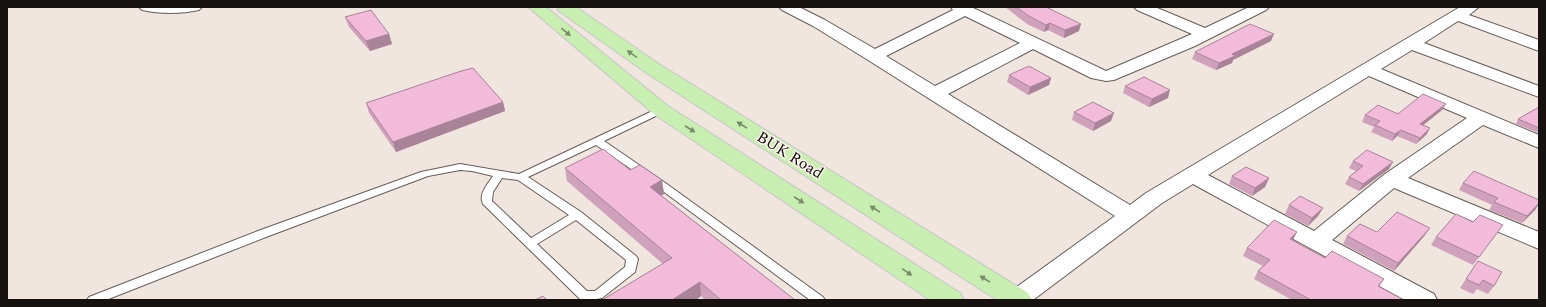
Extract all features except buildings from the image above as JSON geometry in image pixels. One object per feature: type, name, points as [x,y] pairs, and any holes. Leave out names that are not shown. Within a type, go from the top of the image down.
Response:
[{"type":"main road","name":"BUK Road","points":[[536,7],[661,110],[950,300]]},
{"type":"main road","name":"BUK Road","points":[[565,7],[652,68],[1017,300]]},
{"type":"street","points":[[147,7],[194,7]]},
{"type":"street","points":[[787,7],[819,23],[874,56],[1130,215]]},
{"type":"street","points":[[1142,7],[1205,34]]},
{"type":"street","points":[[874,56],[962,9],[1106,76],[1114,75],[1205,34],[1251,9]]},
{"type":"street","points":[[1017,300],[1154,198],[1367,69],[1412,44],[1464,11],[1539,46]]},
{"type":"street","points":[[935,93],[1033,43]]},
{"type":"street","points":[[1412,44],[1539,92]]},
{"type":"street","points":[[1367,69],[1539,142]]},
{"type":"street","points":[[1315,242],[1392,179],[1482,117]]},
{"type":"street","points":[[1192,175],[1425,300]]},
{"type":"street","points":[[1392,179],[1537,237]]},
{"type":"lane","points":[[520,177],[661,110]]},
{"type":"lane","points":[[596,140],[660,184],[819,300]]},
{"type":"lane","points":[[93,300],[262,234],[425,174],[452,168],[466,167],[499,175],[520,177],[577,215],[632,259],[631,269],[598,294],[584,296],[487,202],[488,192],[499,175]]},
{"type":"lane","points":[[530,244],[577,215]]}]
